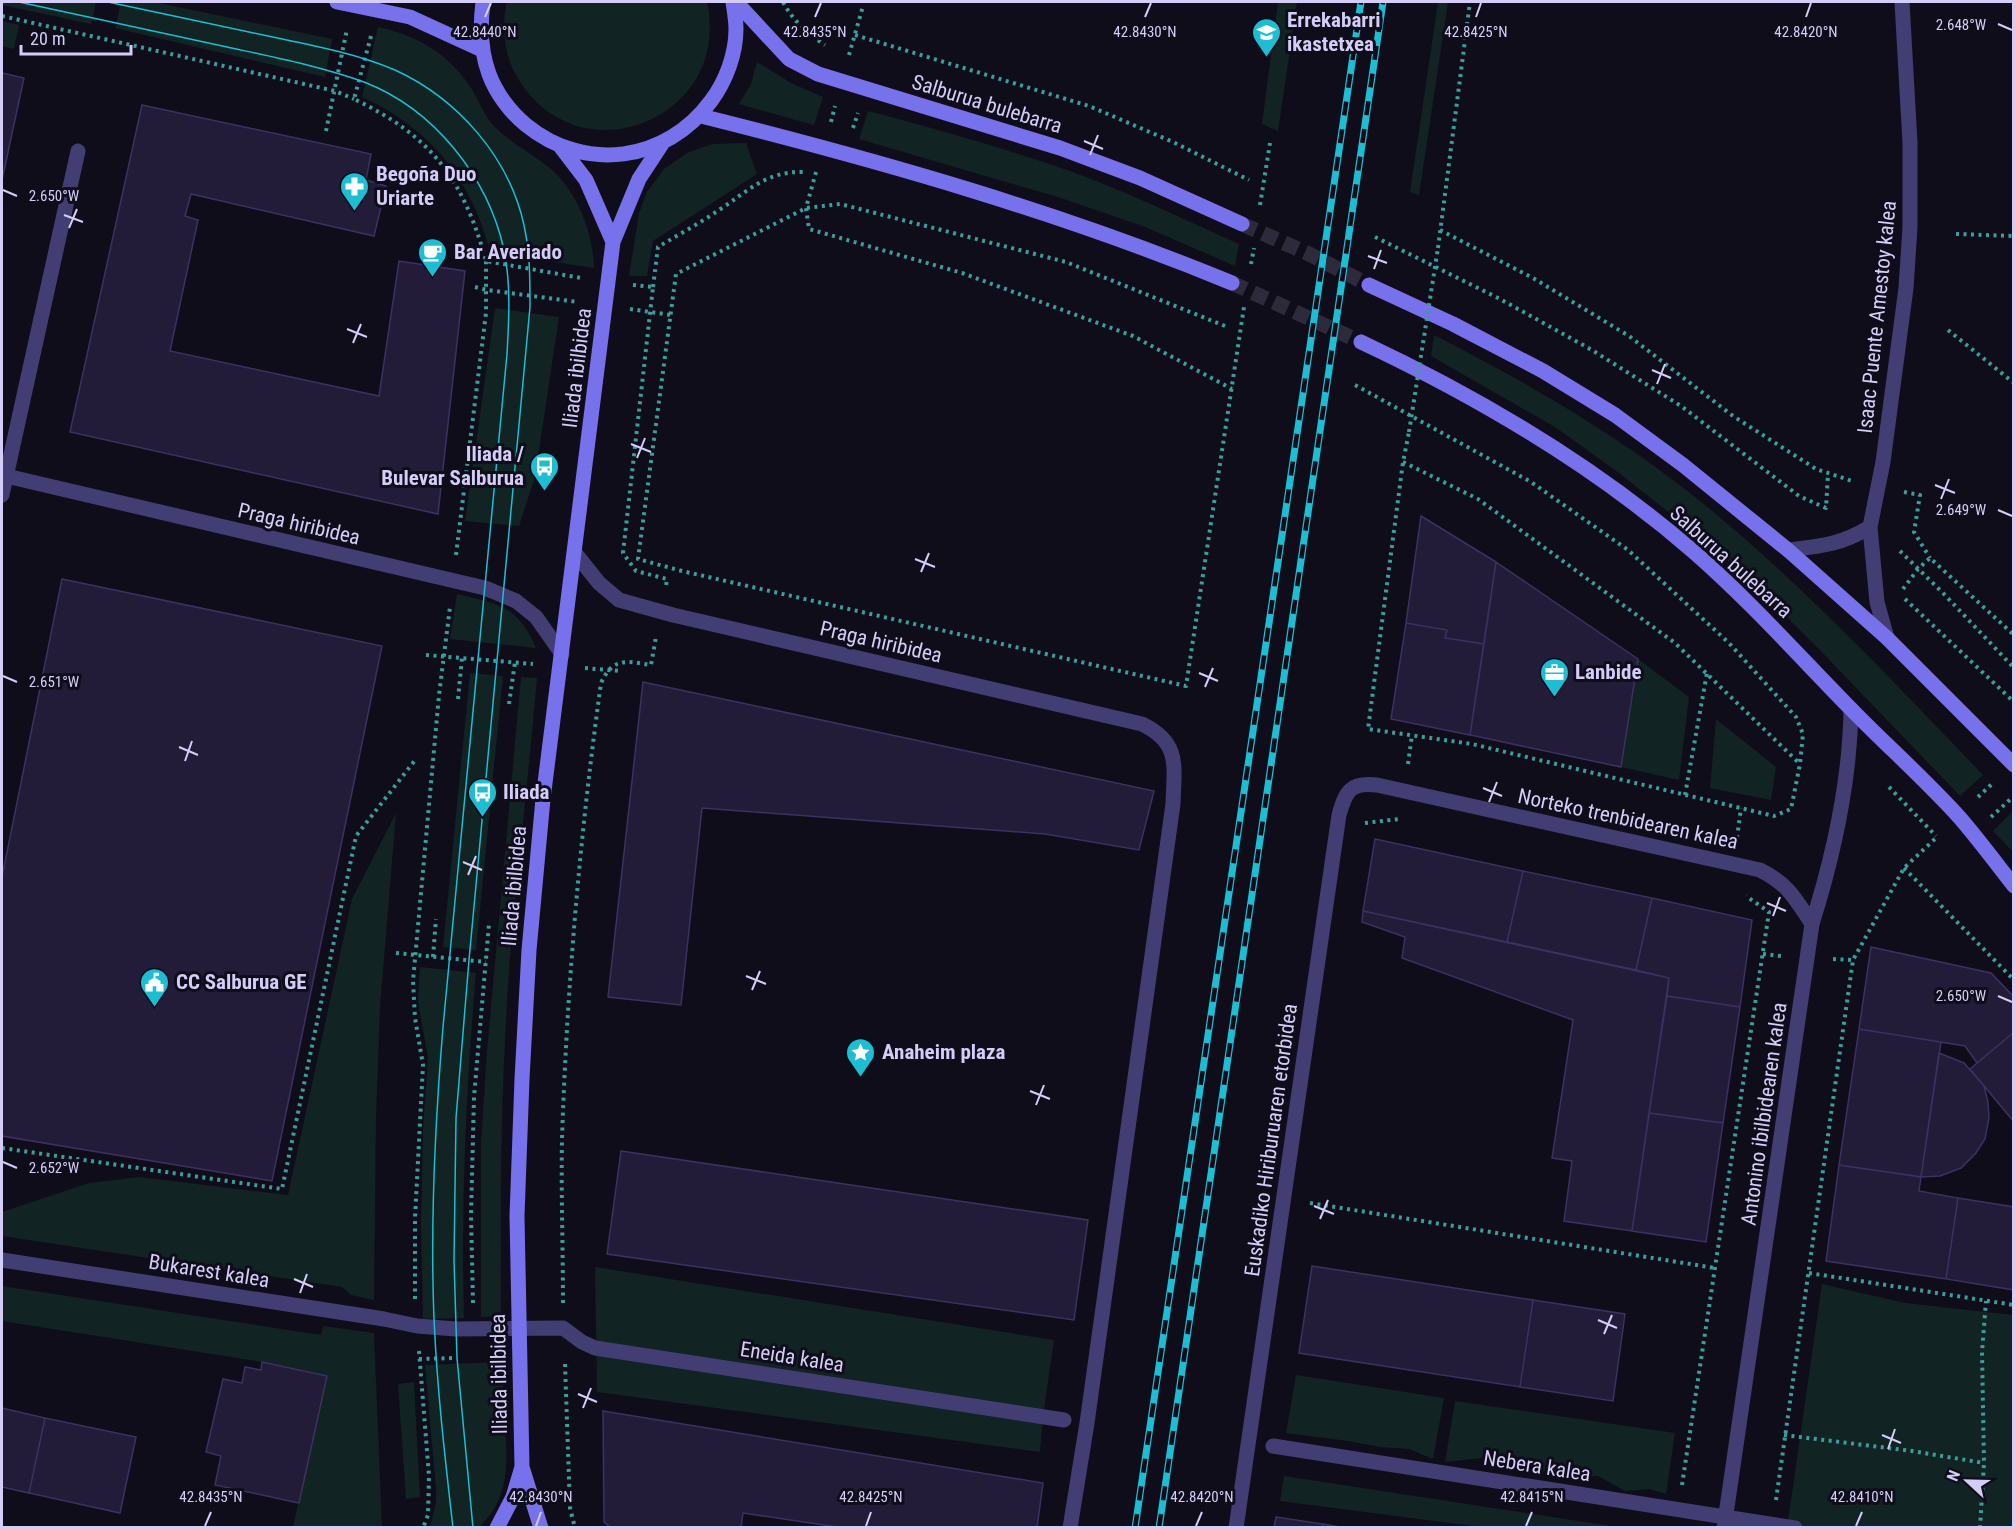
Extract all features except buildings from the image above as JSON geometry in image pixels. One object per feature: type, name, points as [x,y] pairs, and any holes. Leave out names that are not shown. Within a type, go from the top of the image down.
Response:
[{"type":"main road","points":[[483,2],[480,25],[482,50],[489,75],[501,98],[518,118],[537,134],[560,147],[585,154],[611,156],[637,152],[662,144],[701,116],[720,90],[731,61],[736,30],[734,2]]},
{"type":"main road","name":"Salburua bulebarra","points":[[734,2],[789,59],[818,74],[1060,148],[1140,178],[1242,224]]},
{"type":"main road","points":[[345,3],[410,17],[482,50]]},
{"type":"main road","points":[[701,116],[823,147],[984,193],[1160,253],[1232,283]]},
{"type":"main road","name":"Iliada ibilbidea","points":[[541,1527],[522,1467],[517,1216],[529,962],[543,799],[613,242],[639,179],[662,144]]},
{"type":"main road","name":"Iliada ibilbidea","points":[[560,147],[586,180],[613,242]]},
{"type":"main road","name":"Salburua bulebarra","points":[[1369,285],[1453,324],[1543,371],[1614,415],[1742,511],[1788,550],[1887,638],[2013,765]]},
{"type":"main road","name":"Salburua bulebarra","points":[[1361,342],[1489,408],[1556,449],[1627,499],[1693,552],[1760,613],[1851,709],[1958,816],[2013,886]]},
{"type":"main road","name":"Iliada ibilbidea","points":[[497,1527],[513,1497],[522,1467]]},
{"type":"street","name":"Isaac Puente Amestoy kalea","points":[[1887,638],[1877,602],[1870,527],[1883,462],[1899,341],[1910,227],[1910,143],[1902,2]]},
{"type":"street","points":[[2,495],[4,476],[78,151]]},
{"type":"street","name":"Praga hiribidea","points":[[4,476],[485,588],[516,601],[536,617],[561,660]]},
{"type":"street","points":[[1788,550],[1832,545],[1851,539],[1870,527]]},
{"type":"street","name":"Praga hiribidea","points":[[575,553],[599,583],[618,600],[1142,724],[1158,732],[1169,746],[1174,765],[1173,804],[1087,1423],[1070,1527]]},
{"type":"street","name":"Antonino ibilbidearen kalea","points":[[1724,1522],[1812,924],[1831,864],[1850,748],[1851,709]]},
{"type":"street","name":"Euskadiko Hiriburuaren etorbidea","points":[[1236,1527],[1339,815],[1344,798],[1351,788],[1362,783],[1377,784]]},
{"type":"street","name":"Norteko trenbidearen kalea","points":[[1377,784],[1760,870],[1778,879],[1795,897],[1812,924]]},
{"type":"street","name":"Bukarest kalea","points":[[2,1260],[417,1326],[518,1329]]},
{"type":"street","points":[[518,1329],[563,1328]]},
{"type":"street","name":"Eneida kalea","points":[[563,1328],[582,1342],[595,1348],[1064,1420]]},
{"type":"street","name":"Nebera kalea","points":[[1273,1446],[1678,1509],[1724,1522],[1795,1527]]},
{"type":"path","points":[[783,2],[793,19],[811,36]]},
{"type":"path","points":[[1355,385],[1531,482],[1628,550],[1729,644],[1796,717],[1803,734],[1791,809],[1774,816],[1472,744],[1368,729],[1403,462],[1409,432],[1438,248],[1470,2]]},
{"type":"path","points":[[326,131],[335,91],[345,3]]},
{"type":"path","points":[[863,6],[806,208],[809,229],[962,273],[1132,336],[1232,389],[1186,686],[705,577],[638,559],[676,274],[806,208],[840,204],[1066,262],[1225,326]]},
{"type":"path","points":[[354,99],[377,10]]},
{"type":"path","points":[[2,16],[335,91],[354,99],[386,114],[422,142],[447,171],[464,198],[477,228],[486,261],[486,313],[443,656],[413,998],[423,1065],[415,1218],[417,1326],[429,1476],[428,1515],[423,1527]]},
{"type":"path","points":[[855,35],[1089,106],[1173,142],[1249,180]]},
{"type":"path","points":[[575,1527],[570,1508],[563,1328],[562,1141],[572,964],[578,886],[601,683],[614,664],[625,661],[651,665],[668,579],[636,571],[623,553],[658,247],[720,210],[758,182],[801,172],[837,180],[865,88]]},
{"type":"path","points":[[1440,230],[1533,278],[1629,336],[1733,416],[1816,469],[1877,488],[1920,495],[1914,532],[1930,558],[2013,635]]},
{"type":"path","points":[[1956,234],[2013,236]]},
{"type":"path","points":[[1375,237],[1500,299],[1592,350],[1681,406],[1799,496],[1826,508],[1828,474]]},
{"type":"path","points":[[486,261],[590,279]]},
{"type":"path","points":[[624,285],[653,287]]},
{"type":"path","points":[[475,287],[671,315]]},
{"type":"path","points":[[1948,330],[2013,384]]},
{"type":"path","points":[[1408,396],[1418,401]]},
{"type":"path","points":[[1403,462],[1478,499],[1675,643],[1800,764]]},
{"type":"path","points":[[1930,558],[1918,569],[1900,593],[2013,702]]},
{"type":"path","points":[[426,655],[515,662],[561,660],[620,671]]},
{"type":"path","points":[[458,699],[462,658]]},
{"type":"path","points":[[509,704],[515,662]]},
{"type":"path","points":[[1685,795],[1707,672]]},
{"type":"path","points":[[1365,824],[1399,819],[1412,735]]},
{"type":"path","points":[[2,1148],[282,1189],[356,836],[416,759]]},
{"type":"path","points":[[1882,780],[1953,853],[2013,796]]},
{"type":"path","points":[[1773,1524],[1853,960],[1904,868],[2013,980]]},
{"type":"path","points":[[1678,1509],[1769,912]]},
{"type":"path","points":[[433,957],[436,919]]},
{"type":"path","points":[[473,1329],[471,1215],[474,1097],[489,924]]},
{"type":"path","points":[[396,952],[486,962]]},
{"type":"path","points":[[1307,1214],[1309,1203],[1715,1268]]},
{"type":"path","points":[[1809,1273],[2013,1305]]},
{"type":"path","points":[[1980,1527],[1984,1463],[1982,1352],[1986,1301]]},
{"type":"path","points":[[1784,1435],[1912,1451],[1984,1463]]},
{"type":"shaded area","points":[[2,2],[96,2],[91,24],[2,5]]},
{"type":"shaded area","points":[[121,2],[154,2],[332,39],[325,77],[115,28]]},
{"type":"shaded area","points":[[507,2],[707,2],[709,43],[697,78],[674,105],[645,122],[611,130],[576,126],[544,108],[517,77],[509,59],[505,40],[504,21]]},
{"type":"shaded area","points":[[1278,2],[1297,2],[1278,131],[1262,124]]},
{"type":"shaded area","points":[[1438,2],[1448,2],[1419,195],[1410,192]]},
{"type":"shaded area","points":[[2,21],[19,25],[14,49],[2,46]]},
{"type":"shaded area","points":[[378,27],[417,40],[451,63],[469,85],[492,124],[561,179],[582,214],[591,241],[594,268],[490,252],[472,202],[460,179],[445,159],[408,124],[362,97]]},
{"type":"shaded area","points":[[757,62],[791,83],[823,97],[814,125],[739,104],[751,84]]},
{"type":"shaded area","points":[[868,111],[1020,154],[1113,188],[1239,244],[1235,266],[1145,227],[1061,198],[859,139]]},
{"type":"shaded area","points":[[746,143],[757,174],[653,241],[647,276],[629,276],[639,213],[647,192],[664,169],[687,153],[712,144]]},
{"type":"shaded area","points":[[495,308],[559,317],[535,477],[519,526],[465,521]]},
{"type":"shaded area","points":[[1434,335],[1541,393],[1612,437],[1710,509],[1816,605],[1983,775],[1960,796],[1749,579],[1619,473],[1555,427],[1431,356]]},
{"type":"shaded area","points":[[457,594],[495,604],[514,615],[522,623],[536,648],[450,639]]},
{"type":"shaded area","points":[[1638,659],[1689,697],[1679,780],[1621,767]]},
{"type":"shaded area","points":[[470,673],[503,676],[476,950],[443,947]]},
{"type":"shaded area","points":[[521,677],[537,678],[507,1003],[502,1137],[501,1316],[481,1317],[481,1143],[487,1051]]},
{"type":"shaded area","points":[[1716,719],[1776,767],[1771,800],[1710,788]]},
{"type":"shaded area","points":[[2013,811],[2013,852],[1993,831]]},
{"type":"shaded area","points":[[396,813],[380,1007],[374,1300],[351,1295],[342,1287],[2,1236],[2,1212],[89,1183],[139,1177],[288,1195],[352,899]]},
{"type":"shaded area","points":[[420,967],[476,973],[465,1145],[464,1318],[423,1319],[421,1224],[423,1129],[428,1058],[418,1002]]},
{"type":"shaded area","points":[[595,1267],[1054,1340],[1040,1452],[597,1392]]},
{"type":"shaded area","points":[[1822,1284],[1905,1303],[2013,1315],[2013,1527],[1787,1528]]},
{"type":"shaded area","points":[[2,1286],[321,1335],[323,1326],[374,1333],[382,1527],[293,1527],[327,1376],[262,1362],[2,1321]]},
{"type":"shaded area","points":[[501,1362],[506,1465],[502,1492],[497,1504],[479,1527],[430,1527],[436,1503],[436,1489],[425,1365]]},
{"type":"shaded area","points":[[1296,1375],[1444,1398],[1433,1459],[1409,1449],[1286,1433]]},
{"type":"shaded area","points":[[414,1382],[420,1497],[406,1499],[398,1384]]},
{"type":"shaded area","points":[[1455,1401],[1675,1433],[1666,1494],[1649,1489],[1625,1491],[1598,1476],[1570,1477],[1556,1471],[1535,1472],[1506,1469],[1482,1458],[1445,1462]]},
{"type":"shaded area","points":[[1284,1476],[1618,1527],[1481,1527],[1280,1501]]},
{"type":"tunnel","points":[[1242,224],[1309,254],[1369,285]]},
{"type":"tunnel","points":[[1232,283],[1361,342]]},
{"type":"tram line","points":[[19,2],[296,62],[364,82],[389,94],[413,109],[435,128],[471,172],[485,197],[504,250],[509,289],[507,354],[443,1027],[434,1173],[435,1345],[453,1528]]},
{"type":"tram line","points":[[108,2],[333,50],[380,64],[418,82],[440,97],[478,133],[506,176],[517,200],[524,225],[529,255],[530,307],[456,1118],[454,1260],[457,1358],[473,1528]]},
{"type":"railway","points":[[1135,1528],[1361,2]]},
{"type":"railway","points":[[1159,1528],[1383,2]]},
{"type":"place","name":"Errekabarri ikastetxea","points":[[1266,58]]},
{"type":"place","name":"Begoña Duo Uriarte","points":[[355,212]]},
{"type":"place","name":"Bar Averiado","points":[[433,278]]},
{"type":"place","name":"Iliada / Bulevar Salburua","points":[[545,492]]},
{"type":"place","name":"Lanbide","points":[[1554,698]]},
{"type":"place","name":"Iliada","points":[[482,818]]},
{"type":"place","name":"CC Salburua GE","points":[[155,1008]]},
{"type":"place","name":"Anaheim plaza","points":[[861,1078]]}]
